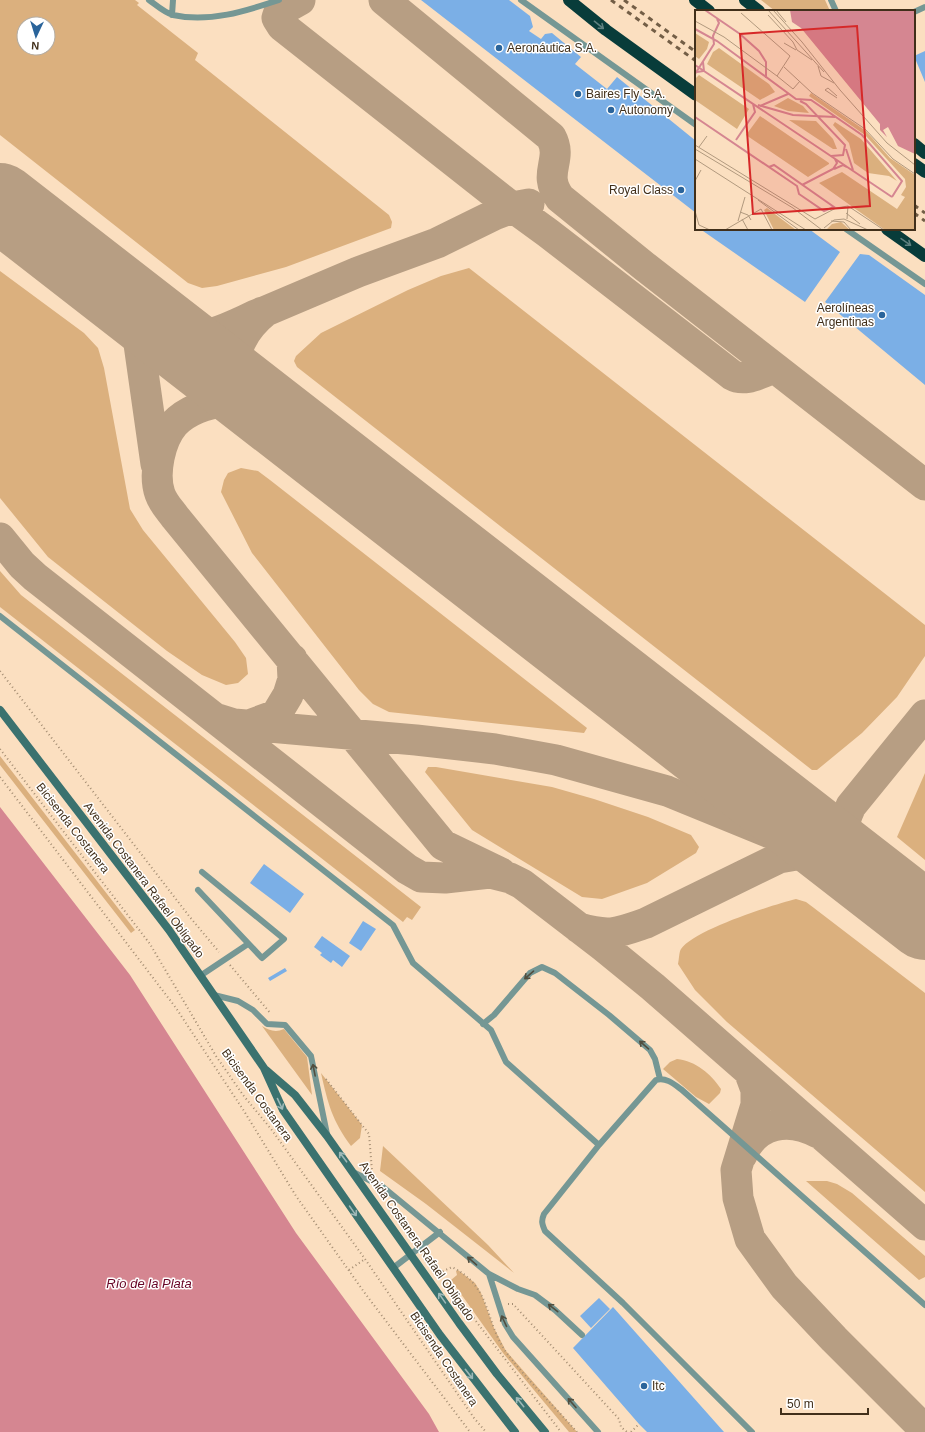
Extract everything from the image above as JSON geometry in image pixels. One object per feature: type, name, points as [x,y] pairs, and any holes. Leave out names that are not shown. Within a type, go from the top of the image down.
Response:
[{"type":"highway","points":[[569,0],[606,30],[695,94]]},
{"type":"highway","points":[[695,0],[708,10]]},
{"type":"highway","points":[[745,0],[758,10]]},
{"type":"highway","points":[[915,145],[925,153]]},
{"type":"highway","points":[[915,165],[925,172]]},
{"type":"highway","points":[[888,230],[925,256]]},
{"type":"main road","name":"Avenida Costanera Rafael Obligado","points":[[0,710],[169,930],[264,1068],[283,1110],[440,1336],[515,1432]]},
{"type":"main road","name":"Avenida Costanera Rafael Obligado","points":[[264,1068],[296,1095],[355,1173],[410,1254],[478,1349],[545,1432]]},
{"type":"lane","points":[[149,0],[172,15],[197,17],[221,16],[280,0]]},
{"type":"lane","points":[[172,15],[173,0]]},
{"type":"lane","points":[[521,0],[695,123]]},
{"type":"lane","points":[[831,0],[836,10]]},
{"type":"lane","points":[[915,12],[925,7]]},
{"type":"lane","points":[[847,230],[925,284]]},
{"type":"lane","points":[[0,616],[393,925],[413,963],[491,1030],[506,1062],[599,1145]]},
{"type":"lane","points":[[198,890],[262,958],[284,939],[202,872]]},
{"type":"lane","points":[[200,976],[248,944]]},
{"type":"lane","points":[[483,1024],[494,1015],[530,973],[542,967],[555,973],[603,1010],[650,1050],[655,1059],[660,1079]]},
{"type":"lane","points":[[214,995],[238,1001],[253,1010],[267,1024],[279,1024],[288,1028],[311,1056],[327,1136]]},
{"type":"lane","points":[[660,1079],[648,1088],[599,1145],[544,1214],[541,1221],[545,1231],[623,1303],[752,1432]]},
{"type":"lane","points":[[660,1079],[672,1082],[682,1090],[925,1305]]},
{"type":"lane","points":[[355,1173],[383,1187],[440,1232],[489,1274],[518,1289],[535,1295],[555,1310],[582,1335]]},
{"type":"lane","points":[[393,1268],[440,1232]]},
{"type":"lane","points":[[489,1274],[497,1305],[505,1324],[513,1336],[598,1432]]},
{"type":"path","points":[[0,671],[179,904],[279,1024]]},
{"type":"path","name":"Bicisenda Costanera","points":[[0,749],[150,944],[216,1056],[243,1095],[271,1129],[365,1259],[470,1412],[486,1432]]},
{"type":"path","points":[[0,777],[176,1008],[244,1111],[296,1196],[349,1270],[470,1432]]},
{"type":"path","points":[[349,1270],[365,1259]]},
{"type":"path","points":[[487,1307],[513,1304],[620,1419],[626,1432]]},
{"type":"path","points":[[631,1432],[639,1424]]},
{"type":"shaded area","points":[[0,0],[135,0],[139,3],[137,5],[198,53],[195,60],[389,215],[392,222],[391,228],[286,267],[217,286],[202,288],[188,283],[0,135]]},
{"type":"shaded area","points":[[761,0],[825,0],[830,10],[774,10]]},
{"type":"shaded area","points":[[469,268],[925,625],[925,656],[897,697],[862,733],[817,770],[812,770],[297,367],[294,361],[296,356],[321,333],[408,290],[441,276]]},
{"type":"shaded area","points":[[0,271],[84,333],[98,348],[104,368],[130,509],[143,530],[235,642],[246,658],[248,674],[238,683],[226,685],[202,675],[167,651],[48,557],[0,498]]},
{"type":"shaded area","points":[[241,468],[258,471],[270,480],[587,728],[584,733],[389,712],[373,704],[359,690],[252,553],[221,492],[224,480],[228,473]]},
{"type":"shaded area","points":[[0,571],[21,595],[421,907],[412,920],[407,917],[403,922],[0,607]]},
{"type":"shaded area","points":[[0,756],[135,930],[131,933],[0,765]]},
{"type":"shaded area","points":[[428,767],[436,767],[552,787],[594,799],[648,817],[691,835],[699,847],[696,853],[647,883],[602,899],[582,897],[472,830],[425,772]]},
{"type":"shaded area","points":[[925,773],[925,860],[897,837]]},
{"type":"shaded area","points":[[796,899],[806,902],[925,993],[925,1192],[727,1022],[695,990],[678,964],[681,949],[701,934],[734,919]]},
{"type":"shaded area","points":[[262,1026],[267,1029],[278,1031],[284,1029],[307,1057],[312,1095]]},
{"type":"shaded area","points":[[677,1059],[697,1065],[713,1078],[721,1089],[720,1093],[709,1104],[696,1097],[663,1069],[670,1062]]},
{"type":"shaded area","points":[[321,1073],[362,1125],[360,1138],[351,1146],[335,1120],[326,1094]]},
{"type":"shaded area","points":[[383,1146],[488,1245],[514,1273],[426,1204],[380,1171]]},
{"type":"shaded area","points":[[806,1181],[827,1181],[837,1184],[852,1193],[925,1256],[925,1277],[919,1280]]},
{"type":"shaded area","points":[[458,1270],[475,1283],[481,1293],[494,1328],[506,1351],[577,1432],[569,1432],[503,1353],[451,1280],[457,1275],[456,1271]]},
{"type":"water","name":"Río de la Plata","points":[[0,807],[130,975],[296,1233],[429,1414],[439,1432],[0,1432]]},
{"type":"building","points":[[421,0],[509,0],[530,16],[533,27],[529,31],[541,39],[545,34],[552,33],[581,57],[575,64],[607,89],[617,77],[695,140],[695,212]]},
{"type":"building","points":[[925,51],[925,82],[915,58],[915,56]]},
{"type":"building","points":[[810,230],[840,252],[805,302],[703,231]]},
{"type":"building","name":"Aerolíneas Argentinas","points":[[860,254],[869,255],[925,295],[925,385],[825,302]]},
{"type":"building","points":[[264,864],[304,894],[290,913],[250,883]]},
{"type":"building","points":[[363,921],[376,929],[361,951],[349,943]]},
{"type":"building","points":[[322,936],[350,956],[342,967],[333,960],[331,963],[320,955],[322,953],[314,947]]},
{"type":"building","points":[[285,968],[287,971],[270,981],[268,978]]},
{"type":"building","points":[[599,1298],[610,1309],[591,1328],[580,1316]]},
{"type":"building","name":"Itc","points":[[613,1307],[724,1432],[647,1432],[639,1424],[573,1348]]},
{"type":"taxiway","points":[[300,0],[279,12],[277,18],[282,26],[504,201],[548,233],[732,375],[743,378],[754,376],[775,368]]},
{"type":"taxiway","points":[[384,0],[551,137],[555,153],[552,181],[560,198],[644,266],[925,485]]},
{"type":"taxiway","points":[[248,396],[240,381],[236,369],[237,350],[246,333],[266,311],[358,272],[437,243],[494,215],[518,206],[529,204]]},
{"type":"taxiway","points":[[114,292],[131,310],[137,330],[156,464]]},
{"type":"taxiway","points":[[154,323],[180,335],[201,336],[222,330],[263,312]]},
{"type":"taxiway","points":[[279,420],[253,407],[232,402],[211,404],[197,408],[184,415],[169,431],[159,458],[157,477],[161,497],[175,517],[443,845],[501,873]]},
{"type":"taxiway","points":[[0,538],[22,565],[35,577],[407,869],[421,877],[445,878],[490,873],[510,878],[522,884],[653,987],[925,1225]]},
{"type":"taxiway","points":[[249,725],[276,715],[288,695],[293,679],[292,659]]},
{"type":"taxiway","points":[[861,871],[849,855],[843,840],[844,825],[851,806],[925,715]]},
{"type":"taxiway","points":[[218,719],[234,724],[416,740],[495,749],[556,760],[667,791],[829,857]]},
{"type":"taxiway","points":[[579,928],[606,933],[613,933],[628,929],[646,923],[779,858],[802,854],[819,855]]},
{"type":"taxiway","points":[[749,1071],[756,1090],[756,1105],[736,1170],[738,1198],[750,1239],[784,1286],[834,1339],[925,1430]]},
{"type":"taxiway","points":[[742,1155],[748,1144],[756,1135],[765,1129],[774,1126],[785,1124],[796,1125],[818,1133]]},
{"type":"runway","points":[[0,202],[925,921]]},
{"type":"railway","points":[[611,0],[695,60]]},
{"type":"railway","points":[[624,0],[695,51]]},
{"type":"railway","points":[[915,206],[925,213]]},
{"type":"railway","points":[[915,214],[925,221]]},
{"type":"place","name":"Aeronáutica S.A.","points":[[499,48]]},
{"type":"place","name":"Baires Fly S.A.","points":[[578,94]]},
{"type":"place","name":"Autonomy","points":[[611,110]]},
{"type":"place","name":"Royal Class","points":[[681,190]]},
{"type":"place","name":"Aerolíneas Argentinas","points":[[882,315]]},
{"type":"place","name":"Itc","points":[[644,1386]]}]
